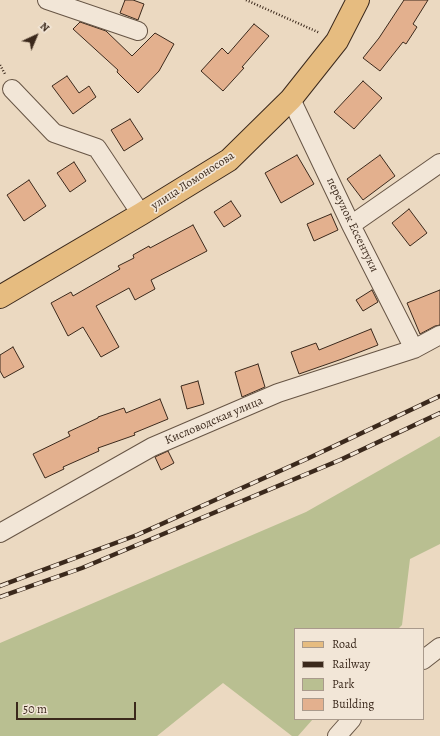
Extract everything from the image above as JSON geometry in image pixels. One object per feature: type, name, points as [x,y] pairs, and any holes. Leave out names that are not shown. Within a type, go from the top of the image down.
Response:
[{"type":"main road","name":"улица Ломоносова","points":[[0,297],[229,160],[291,99],[337,41],[358,0]]},
{"type":"street","points":[[47,0],[138,31]]},
{"type":"street","points":[[12,89],[54,133],[97,148],[141,214]]},
{"type":"street","name":"переулок Ессентуки","points":[[291,99],[414,349]]},
{"type":"street","points":[[352,225],[440,163]]},
{"type":"street","name":"Кисловодская улица","points":[[0,533],[152,447],[278,393],[414,349],[440,335]]},
{"type":"street","points":[[424,659],[440,647]]},
{"type":"street","points":[[337,736],[351,720]]},
{"type":"path","points":[[246,0],[337,41]]},
{"type":"green space","points":[[440,436],[440,544],[410,559],[402,625],[399,628],[294,628],[294,720],[312,720],[298,736],[292,736],[223,683],[157,736],[0,736],[0,643],[306,512]]},
{"type":"building","points":[[125,0],[133,0],[144,4],[138,20],[120,13]]},
{"type":"building","points":[[404,0],[428,0],[413,24],[417,27],[406,44],[403,42],[380,71],[363,58],[379,38]]},
{"type":"building","points":[[80,22],[106,31],[132,56],[155,33],[174,44],[159,71],[138,93],[117,72],[118,70],[73,29]]},
{"type":"building","points":[[254,24],[269,36],[242,67],[244,68],[223,91],[201,71],[222,48],[228,54]]},
{"type":"building","points":[[67,76],[79,93],[89,86],[96,97],[73,114],[52,86]]},
{"type":"building","points":[[363,81],[382,98],[354,129],[334,112]]},
{"type":"building","points":[[130,119],[143,139],[124,151],[111,130]]},
{"type":"building","points":[[297,155],[314,184],[281,203],[265,173]]},
{"type":"building","points":[[380,155],[395,176],[363,200],[347,179]]},
{"type":"building","points":[[74,162],[86,181],[70,192],[57,173]]},
{"type":"building","points":[[29,180],[46,206],[24,221],[7,195]]},
{"type":"building","points":[[231,201],[241,216],[224,227],[214,212]]},
{"type":"building","points":[[409,209],[427,233],[410,246],[392,223]]},
{"type":"building","points":[[331,214],[338,230],[314,241],[307,224]]},
{"type":"building","points":[[193,225],[207,251],[151,280],[155,289],[135,300],[129,288],[96,306],[119,347],[101,357],[83,327],[68,336],[51,303],[71,292],[73,296],[120,269],[118,266],[134,258],[133,255],[149,246],[150,248]]},
{"type":"building","points":[[372,290],[378,302],[363,311],[356,300]]},
{"type":"building","points":[[440,290],[440,325],[420,334],[407,303]]},
{"type":"building","points":[[371,329],[378,345],[299,374],[291,352],[316,343],[319,350]]},
{"type":"building","points":[[13,347],[24,367],[4,378],[0,371],[0,355]]},
{"type":"building","points":[[258,364],[265,387],[242,397],[235,372]]},
{"type":"building","points":[[198,381],[204,404],[187,409],[181,386]]},
{"type":"building","points":[[160,399],[168,419],[134,433],[135,435],[98,448],[99,451],[63,467],[64,469],[45,478],[33,454],[70,436],[68,432],[98,417],[124,408],[126,413]]},
{"type":"building","points":[[168,451],[174,463],[161,470],[155,457]]},
{"type":"railway","points":[[0,586],[137,535],[311,457],[440,396]]},
{"type":"railway","points":[[0,597],[82,568],[340,460],[440,413]]}]
